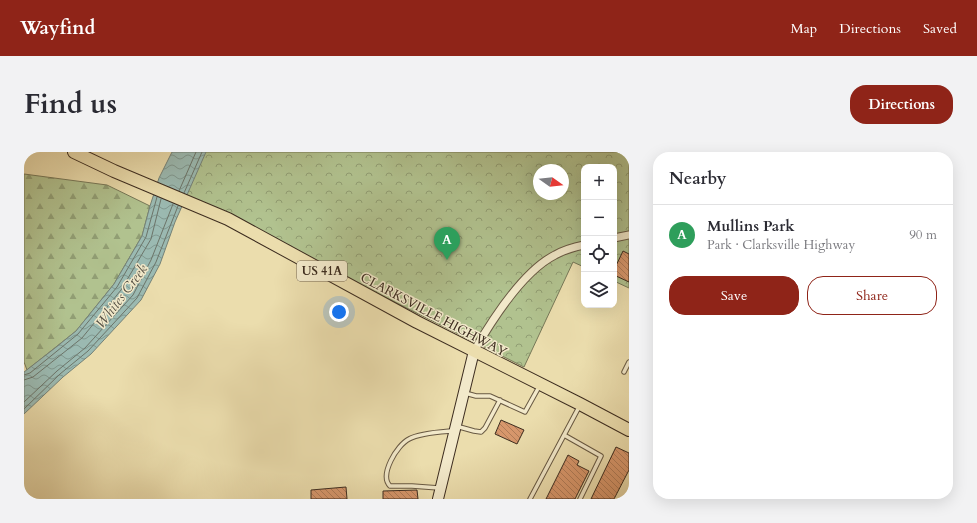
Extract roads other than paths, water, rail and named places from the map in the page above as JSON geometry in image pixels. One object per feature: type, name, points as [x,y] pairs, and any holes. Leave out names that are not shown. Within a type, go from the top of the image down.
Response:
[{"type":"main road","name":"CLARKSVILLE HIGHWAY","points":[[74,152],[114,171],[228,219],[417,322],[629,430]]},
{"type":"street","points":[[617,237],[629,235]]},
{"type":"street","points":[[438,499],[454,428],[474,351],[498,314],[524,280],[553,255],[567,249],[581,246]]},
{"type":"lane","points":[[624,372],[629,362]]},
{"type":"lane","points":[[463,393],[476,396],[490,396],[526,412],[540,384]]},
{"type":"lane","points":[[440,488],[390,486],[387,482],[386,475],[390,463],[409,439],[454,428],[481,432],[485,428],[500,400]]},
{"type":"lane","points":[[530,499],[580,404]]},
{"type":"lane","points":[[564,436],[601,456],[580,499]]},
{"type":"water","name":"Whites Creek","points":[[172,152],[206,152],[175,222],[160,264],[141,300],[91,354],[63,377],[24,414],[24,372],[76,331],[114,284],[142,236],[159,178]]},
{"type":"place","name":"Mullins Park","points":[[447,260]]}]
